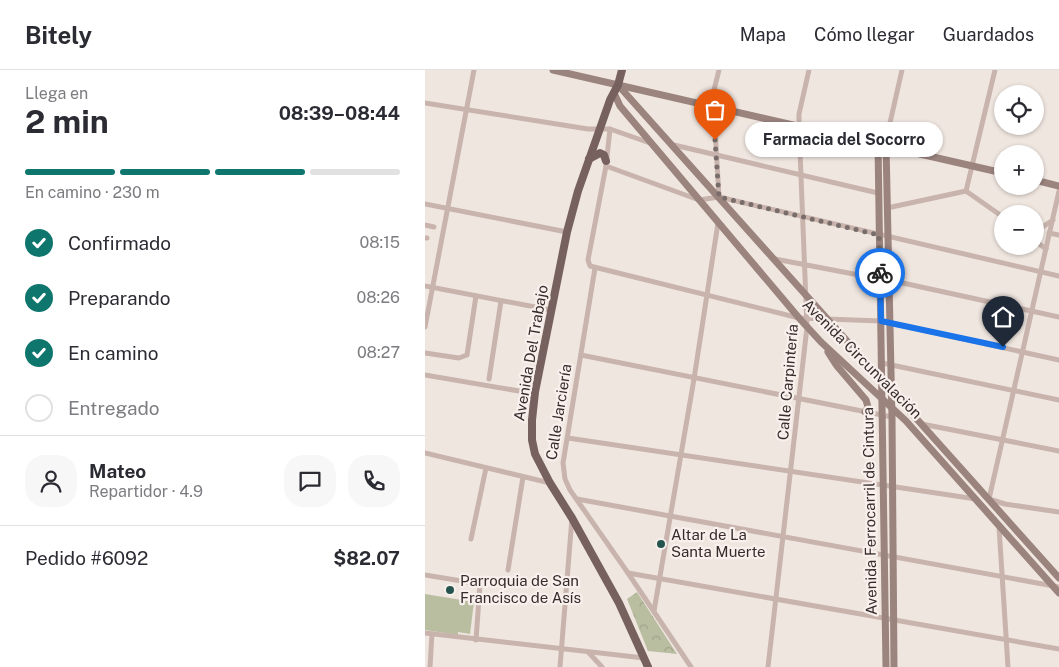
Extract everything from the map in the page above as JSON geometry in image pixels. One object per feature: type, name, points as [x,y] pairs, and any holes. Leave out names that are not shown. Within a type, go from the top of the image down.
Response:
[{"type":"main road","points":[[553,70],[994,171]]},
{"type":"main road","name":"Avenida Del Trabajo","points":[[622,70],[618,85],[599,129],[578,191],[567,232],[535,392],[531,440],[535,454],[550,483],[619,602],[648,667]]},
{"type":"main road","name":"Avenida Circunvalación","points":[[618,85],[674,145],[872,370],[923,424],[1059,578]]},
{"type":"main road","name":"Avenida Circunvalación","points":[[614,93],[620,106],[718,223],[803,318],[807,327],[891,406],[999,527],[1056,586],[1059,593]]},
{"type":"main road","name":"Avenida Ferrocarril de Cintura","points":[[878,144],[885,556],[890,618]]},
{"type":"main road","name":"Avenida Ferrocarril de Cintura","points":[[887,146],[893,519],[890,644],[894,667]]},
{"type":"main road","points":[[589,159],[600,153],[605,156],[606,164]]},
{"type":"main road","points":[[1044,182],[1059,186]]},
{"type":"main road","points":[[821,342],[837,366],[866,400],[867,407],[865,412]]},
{"type":"main road","points":[[858,376],[866,376],[872,370]]},
{"type":"main road","points":[[885,519],[893,519]]},
{"type":"main road","name":"Avenida Ferrocarril de Cintura","points":[[886,667],[890,644]]},
{"type":"street","points":[[425,327],[474,70]]},
{"type":"street","points":[[719,70],[713,94],[719,197]]},
{"type":"street","name":"Calle Carpintería","points":[[803,318],[806,294],[806,266],[799,114],[809,70]]},
{"type":"street","points":[[887,146],[887,136],[902,70]]},
{"type":"street","points":[[966,191],[995,70]]},
{"type":"street","points":[[425,103],[588,129],[610,129],[652,144]]},
{"type":"street","name":"Calle Jarciería","points":[[610,129],[606,164],[588,260],[589,265],[595,268],[563,468],[570,490],[691,667]]},
{"type":"street","points":[[674,145],[878,193]]},
{"type":"street","points":[[606,164],[699,200],[719,197],[1059,276]]},
{"type":"street","points":[[887,208],[966,191],[994,211]]},
{"type":"street","points":[[1059,191],[1021,351],[989,499],[1005,504],[1059,512]]},
{"type":"street","points":[[425,204],[567,232]]},
{"type":"street","points":[[1044,226],[1053,220]]},
{"type":"street","points":[[654,611],[694,379],[718,223]]},
{"type":"street","points":[[425,225],[434,227]]},
{"type":"street","points":[[1049,233],[1059,235]]},
{"type":"street","points":[[775,259],[880,279]]},
{"type":"street","points":[[595,268],[803,318],[881,321],[1059,360]]},
{"type":"street","points":[[889,280],[1059,317]]},
{"type":"street","points":[[425,286],[551,310]]},
{"type":"street","points":[[425,353],[459,358],[467,355],[476,296]]},
{"type":"street","points":[[489,379],[501,301]]},
{"type":"street","name":"Calle Carpintería","points":[[768,667],[792,472],[807,327]]},
{"type":"street","points":[[581,356],[892,417]]},
{"type":"street","points":[[882,363],[1059,400]]},
{"type":"street","points":[[425,375],[525,392]]},
{"type":"street","points":[[923,424],[1059,451]]},
{"type":"street","points":[[568,438],[976,499]]},
{"type":"street","points":[[425,453],[550,483]]},
{"type":"street","points":[[471,539],[486,468]]},
{"type":"street","points":[[508,570],[523,477]]},
{"type":"street","points":[[559,497],[570,490]]},
{"type":"street","points":[[577,499],[1056,586]]},
{"type":"street","points":[[560,667],[572,518]]},
{"type":"street","points":[[999,527],[1008,667]]},
{"type":"street","points":[[628,573],[890,618],[1059,650]]},
{"type":"street","points":[[425,575],[480,584],[476,640]]},
{"type":"street","points":[[425,633],[644,658]]},
{"type":"street","points":[[430,667],[432,634]]},
{"type":"street","points":[[589,652],[602,667]]},
{"type":"green space","points":[[637,592],[677,654],[648,651],[627,599]]},
{"type":"green space","points":[[425,594],[474,602],[470,634],[458,632],[458,635],[425,630]]},
{"type":"way so far","points":[[715,140],[719,197],[879,235],[880,273]]},
{"type":"place","name":"Farmacia del Socorro","points":[[715,140]]},
{"type":"place","name":"Altar de La Santa Muerte","points":[[661,544]]},
{"type":"place","name":"Parroquia de San Francisco de Asís","points":[[450,590]]},
{"type":"route","points":[[880,273],[881,321],[1003,347]]}]
